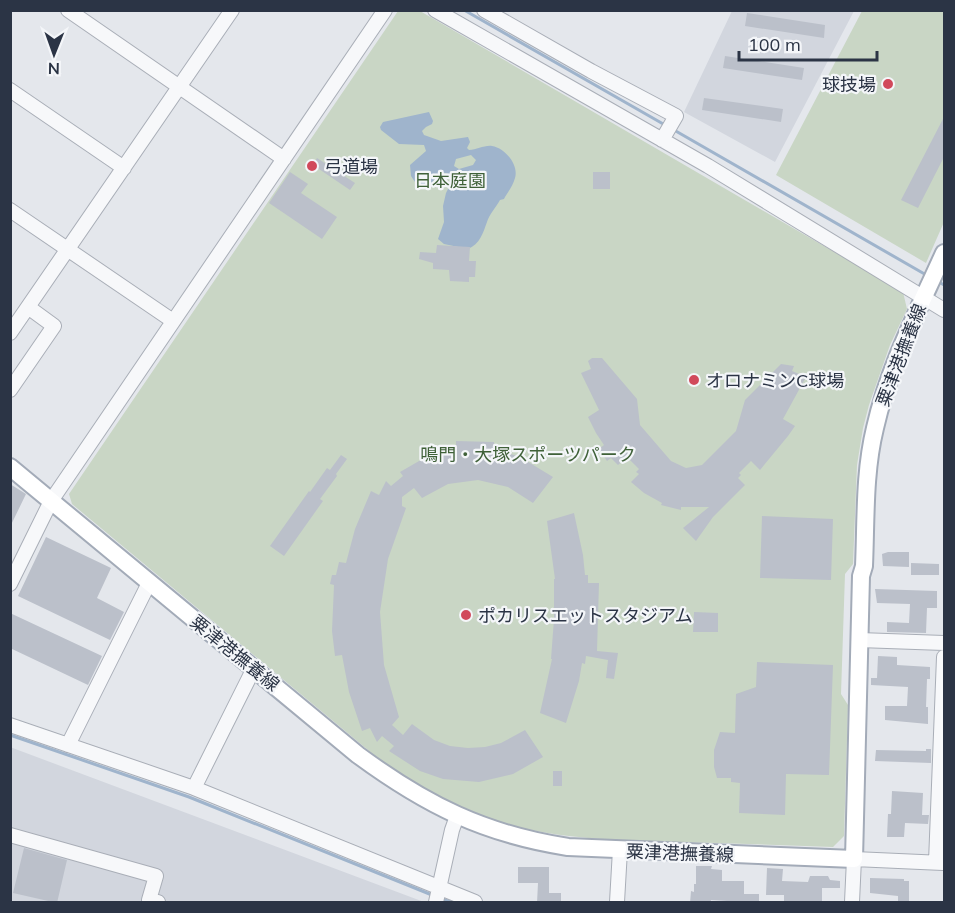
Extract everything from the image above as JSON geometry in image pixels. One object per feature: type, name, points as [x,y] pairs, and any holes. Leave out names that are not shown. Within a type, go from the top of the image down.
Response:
[{"type":"main road","name":"粟津港撫養線","points":[[10,467],[358,755],[395,782],[457,816],[501,832],[545,843],[620,850],[854,859],[859,640],[868,473],[874,430],[886,386],[900,348],[926,291],[941,265]]},
{"type":"street","points":[[68,10],[284,159]]},
{"type":"street","points":[[10,333],[232,10]]},
{"type":"street","points":[[10,584],[51,501],[385,10]]},
{"type":"street","points":[[435,10],[664,136],[799,219],[926,291],[945,310]]},
{"type":"street","points":[[484,10],[676,116],[664,136]]},
{"type":"street","points":[[10,90],[124,168]]},
{"type":"street","points":[[10,210],[173,321]]},
{"type":"street","points":[[10,390],[54,326],[28,307]]},
{"type":"street","points":[[68,745],[149,583]]},
{"type":"street","points":[[859,640],[945,644]]},
{"type":"street","points":[[852,903],[854,859],[940,862],[945,657]]},
{"type":"street","points":[[194,788],[254,668]]},
{"type":"street","points":[[10,725],[194,788],[438,894],[475,903]]},
{"type":"street","points":[[438,894],[457,816]]},
{"type":"street","points":[[10,836],[156,876],[149,900],[156,902]]},
{"type":"street","points":[[617,903],[620,850]]},
{"type":"shaded area","points":[[732,11],[854,11],[775,162],[684,112]]},
{"type":"shaded area","points":[[10,747],[424,902],[11,902]]},
{"type":"green space","name":"鳴門・大塚スポーツパーク","points":[[398,11],[420,11],[903,292],[907,309],[890,345],[869,405],[857,465],[853,564],[845,574],[841,694],[848,705],[844,836],[833,847],[569,836],[510,825],[459,805],[410,780],[380,760],[72,504],[69,494]]},
{"type":"green space","name":"球技場","points":[[862,11],[944,11],[944,222],[926,263],[776,175]]},
{"type":"water","points":[[429,112],[433,121],[422,131],[424,135],[441,141],[468,137],[470,142],[467,148],[469,150],[492,146],[502,150],[510,158],[516,173],[514,181],[504,199],[500,200],[488,219],[481,238],[472,247],[468,249],[444,244],[438,239],[444,222],[443,206],[446,193],[451,183],[449,174],[441,172],[428,187],[419,188],[411,176],[410,165],[426,151],[424,145],[399,144],[381,130],[383,122]],"holes":[[[471,155],[476,160],[473,165],[459,169],[454,166],[456,159]]]},
{"type":"building","points":[[747,13],[825,25],[824,38],[745,26]]},
{"type":"building","points":[[725,56],[804,68],[802,80],[723,68]]},
{"type":"building","points":[[704,98],[783,109],[781,122],[702,110]]},
{"type":"building","points":[[945,115],[945,155],[918,208],[901,200]]},
{"type":"building","points":[[317,158],[355,183],[350,190],[313,165]]},
{"type":"building","points":[[290,172],[308,184],[301,193],[337,217],[322,239],[269,203]]},
{"type":"building","points":[[593,172],[610,172],[610,189],[593,189]]},
{"type":"building","points":[[437,245],[470,247],[469,261],[476,261],[475,277],[469,277],[469,282],[450,281],[449,270],[433,269],[433,263],[419,259],[420,252],[436,253]]},
{"type":"building","points":[[592,358],[602,358],[637,399],[640,425],[671,461],[686,468],[702,465],[736,431],[745,400],[781,364],[794,366],[792,371],[806,377],[783,419],[795,426],[760,470],[751,461],[739,473],[741,475],[738,478],[745,485],[713,517],[696,541],[683,528],[709,507],[681,507],[681,510],[661,505],[662,503],[644,493],[631,482],[639,474],[636,472],[639,469],[627,457],[618,465],[611,458],[607,461],[599,449],[604,445],[588,417],[599,410],[581,373],[591,369],[588,361]]},
{"type":"building","points":[[456,441],[494,442],[494,449],[520,457],[553,477],[533,503],[508,487],[478,480],[448,484],[422,498],[414,488],[402,497],[402,506],[406,508],[388,559],[380,612],[384,665],[399,717],[392,725],[403,735],[412,724],[434,740],[450,746],[468,748],[501,743],[525,730],[543,757],[513,774],[479,782],[443,779],[420,771],[389,751],[394,746],[382,736],[377,742],[370,728],[362,731],[349,692],[342,655],[335,656],[332,631],[334,585],[330,584],[332,575],[336,575],[339,562],[346,563],[355,529],[371,491],[379,495],[386,481],[391,486],[403,476],[400,472],[426,457],[456,448]]},
{"type":"building","points":[[341,455],[347,459],[320,499],[323,501],[284,556],[270,546],[309,491],[327,468],[330,470]]},
{"type":"building","points":[[10,484],[26,494],[10,527]]},
{"type":"building","points":[[574,513],[585,575],[588,575],[588,583],[599,583],[597,651],[618,653],[614,679],[606,678],[608,660],[586,656],[585,664],[582,663],[566,723],[540,713],[552,659],[554,619],[555,579],[547,521]]},
{"type":"building","points":[[762,516],[833,519],[831,580],[760,578]]},
{"type":"building","points":[[46,537],[111,568],[97,598],[124,612],[110,640],[18,596]]},
{"type":"building","points":[[909,552],[909,567],[883,566],[882,554]]},
{"type":"building","points":[[911,563],[939,564],[939,575],[911,575]]},
{"type":"building","points":[[875,589],[937,591],[937,608],[927,608],[926,633],[887,632],[887,622],[909,623],[910,604],[877,603]]},
{"type":"building","points":[[694,612],[718,613],[718,632],[693,632]]},
{"type":"building","points":[[10,613],[102,656],[88,685],[10,648]]},
{"type":"building","points":[[878,656],[897,657],[897,665],[930,667],[926,707],[928,707],[928,724],[885,720],[885,706],[907,706],[908,687],[871,685],[871,678],[877,678]]},
{"type":"building","points":[[757,662],[833,665],[829,775],[786,774],[785,815],[739,813],[740,783],[731,782],[731,778],[717,778],[714,767],[714,750],[720,732],[735,733],[736,694],[756,687]]},
{"type":"building","points":[[926,749],[931,749],[931,763],[875,761],[876,750],[926,751]]},
{"type":"building","points":[[553,771],[562,771],[562,786],[553,786]]},
{"type":"building","points":[[892,791],[923,793],[922,815],[929,815],[928,824],[905,823],[904,837],[887,837]]},
{"type":"building","points":[[24,848],[67,860],[57,903],[13,893]]},
{"type":"building","points":[[696,866],[712,866],[711,869],[722,870],[722,881],[744,881],[744,894],[759,894],[759,903],[711,900],[710,903],[690,903],[691,891],[694,892],[694,884],[696,884]]},
{"type":"building","points":[[518,867],[549,867],[549,893],[561,893],[561,903],[537,903],[538,883],[518,883]]},
{"type":"building","points":[[767,868],[783,869],[782,881],[808,882],[810,876],[828,876],[830,880],[840,881],[840,888],[822,888],[822,903],[784,903],[784,895],[766,895]]},
{"type":"building","points":[[870,878],[909,881],[909,901],[898,901],[898,896],[870,893]]},
{"type":"waterway","points":[[464,10],[665,125]]},
{"type":"waterway","points":[[674,130],[928,276]]},
{"type":"waterway","points":[[937,281],[944,285]]},
{"type":"waterway","points":[[10,735],[189,797],[432,895]]},
{"type":"waterway","points":[[441,899],[451,902]]},
{"type":"place","name":"球技場","points":[[888,84]]},
{"type":"place","name":"弓道場","points":[[312,166]]},
{"type":"place","name":"オロナミンC球場","points":[[694,380]]},
{"type":"place","name":"ポカリスエットスタジアム","points":[[466,615]]},
{"type":"park label","name":"日本庭園","points":[[450,180]]}]
